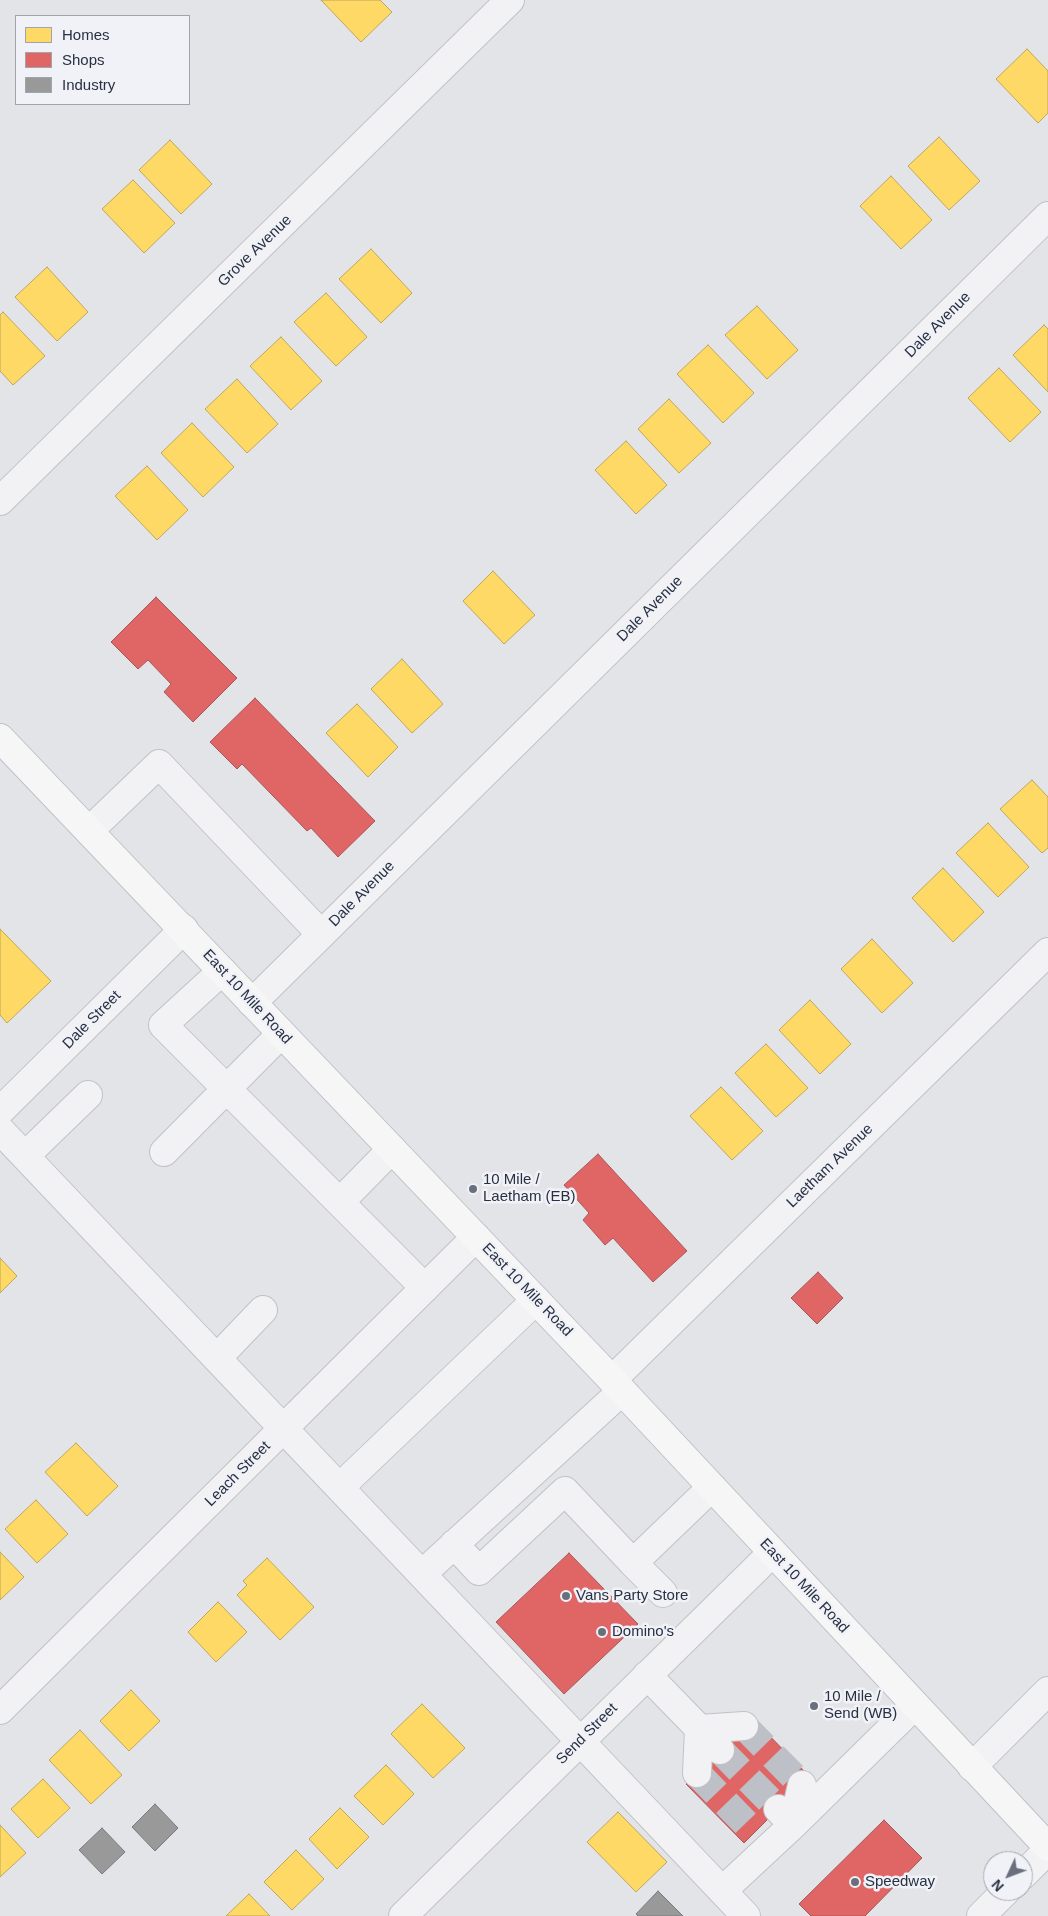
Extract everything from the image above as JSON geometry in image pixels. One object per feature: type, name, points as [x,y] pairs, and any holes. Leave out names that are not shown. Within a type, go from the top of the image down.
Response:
[{"type":"main road","name":"East 10 Mile Road","points":[[0,738],[617,1385],[1048,1849]]},
{"type":"street","name":"Grove Avenue","points":[[0,502],[510,0]]},
{"type":"street","name":"Dale Avenue","points":[[252,1003],[1048,216]]},
{"type":"street","points":[[89,831],[159,764],[321,934]]},
{"type":"street","name":"Dale Street","points":[[0,1111],[184,929]]},
{"type":"street","name":"Laetham Avenue","points":[[422,1574],[617,1385],[1048,952]]},
{"type":"street","points":[[222,971],[163,1026],[425,1288]]},
{"type":"street","points":[[164,1152],[281,1034]]},
{"type":"street","points":[[25,1156],[88,1095]]},
{"type":"street","points":[[0,1130],[746,1916]]},
{"type":"street","points":[[340,1202],[392,1149]]},
{"type":"street","name":"Leach Street","points":[[0,1710],[476,1238]]},
{"type":"street","points":[[340,1487],[536,1300]]},
{"type":"street","points":[[217,1358],[263,1310]]},
{"type":"street","points":[[633,1563],[712,1487]]},
{"type":"street","points":[[454,1544],[479,1571],[565,1491],[663,1593]]},
{"type":"street","name":"Send Street","points":[[403,1916],[772,1553]]},
{"type":"street","points":[[647,1675],[720,1750]]},
{"type":"street","points":[[972,1766],[1048,1691]]},
{"type":"street","points":[[722,1891],[785,1817],[915,1705]]},
{"type":"street","points":[[699,1729],[744,1726]]},
{"type":"street","points":[[697,1773],[699,1729]]},
{"type":"street","points":[[754,1832],[785,1817],[802,1785]]},
{"type":"street","points":[[1033,1865],[1048,1849]]},
{"type":"street","points":[[981,1916],[996,1901]]},
{"type":"building: Homes","points":[[321,0],[380,0],[392,12],[361,42]]},
{"type":"building: Homes","points":[[1027,49],[1048,71],[1048,113],[1038,123],[996,79]]},
{"type":"building: Homes","points":[[939,137],[980,181],[949,210],[908,166]]},
{"type":"building: Homes","points":[[170,140],[212,184],[181,214],[139,170]]},
{"type":"building: Homes","points":[[891,176],[932,220],[901,249],[860,206]]},
{"type":"building: Homes","points":[[133,180],[175,223],[144,253],[102,209]]},
{"type":"building: Homes","points":[[371,249],[412,293],[381,323],[339,279]]},
{"type":"building: Homes","points":[[47,267],[88,312],[57,341],[15,297]]},
{"type":"building: Homes","points":[[326,293],[367,337],[336,366],[294,322]]},
{"type":"building: Homes","points":[[757,306],[798,350],[767,379],[725,335]]},
{"type":"building: Homes","points":[[3,312],[45,356],[13,385],[0,371],[0,315]]},
{"type":"building: Homes","points":[[1044,325],[1048,329],[1048,392],[1013,355]]},
{"type":"building: Homes","points":[[281,337],[322,381],[291,410],[250,366]]},
{"type":"building: Homes","points":[[708,345],[754,393],[723,423],[677,374]]},
{"type":"building: Homes","points":[[999,368],[1041,412],[1010,442],[968,398]]},
{"type":"building: Homes","points":[[237,379],[278,424],[247,453],[205,409]]},
{"type":"building: Homes","points":[[669,399],[711,443],[679,473],[638,429]]},
{"type":"building: Homes","points":[[192,423],[234,467],[203,497],[161,453]]},
{"type":"building: Homes","points":[[626,441],[667,485],[636,514],[595,470]]},
{"type":"building: Homes","points":[[147,466],[188,510],[157,540],[115,496]]},
{"type":"building: Homes","points":[[493,571],[535,615],[504,644],[463,601]]},
{"type":"building: Homes","points":[[402,659],[443,704],[412,733],[371,689]]},
{"type":"building: Homes","points":[[357,704],[398,747],[368,777],[326,733]]},
{"type":"building: Homes","points":[[1032,780],[1048,797],[1048,848],[1042,853],[1000,809]]},
{"type":"building: Homes","points":[[988,823],[1029,867],[998,897],[956,853]]},
{"type":"building: Homes","points":[[943,868],[984,912],[953,942],[912,898]]},
{"type":"building: Homes","points":[[0,929],[51,981],[7,1023],[0,1015]]},
{"type":"building: Homes","points":[[872,939],[913,983],[882,1013],[841,969]]},
{"type":"building: Homes","points":[[810,1000],[851,1044],[820,1074],[779,1030]]},
{"type":"building: Homes","points":[[766,1044],[808,1088],[776,1117],[735,1073]]},
{"type":"building: Homes","points":[[721,1087],[763,1131],[732,1160],[690,1116]]},
{"type":"building: Homes","points":[[0,1258],[17,1276],[0,1293]]},
{"type":"building: Homes","points":[[76,1443],[118,1486],[87,1516],[45,1472]]},
{"type":"building: Homes","points":[[36,1500],[68,1534],[37,1563],[5,1529]]},
{"type":"building: Homes","points":[[0,1552],[24,1577],[0,1600]]},
{"type":"building: Homes","points":[[267,1558],[314,1607],[280,1640],[237,1595],[247,1585],[243,1581]]},
{"type":"building: Homes","points":[[218,1602],[247,1632],[216,1662],[188,1632]]},
{"type":"building: Homes","points":[[131,1690],[160,1721],[129,1751],[100,1721]]},
{"type":"building: Homes","points":[[422,1704],[465,1748],[433,1778],[391,1734]]},
{"type":"building: Homes","points":[[80,1730],[122,1775],[91,1804],[49,1760]]},
{"type":"building: Homes","points":[[386,1765],[414,1794],[383,1825],[354,1796]]},
{"type":"building: Homes","points":[[43,1779],[70,1808],[38,1838],[11,1809]]},
{"type":"building: Homes","points":[[340,1808],[369,1837],[337,1869],[309,1839]]},
{"type":"building: Homes","points":[[618,1812],[667,1862],[636,1892],[587,1842]]},
{"type":"building: Homes","points":[[0,1825],[26,1853],[0,1877]]},
{"type":"building: Homes","points":[[296,1850],[324,1879],[292,1910],[264,1882]]},
{"type":"building: Homes","points":[[249,1894],[270,1916],[226,1916]]},
{"type":"building: Shops","points":[[156,597],[237,678],[193,722],[164,692],[171,684],[148,660],[138,669],[111,642]]},
{"type":"building: Shops","points":[[255,698],[375,821],[338,857],[311,828],[307,831],[242,764],[237,769],[210,742]]},
{"type":"building: Shops","points":[[598,1154],[687,1251],[653,1282],[613,1238],[605,1245],[583,1220],[589,1213],[564,1185]]},
{"type":"building: Shops","points":[[818,1272],[843,1298],[817,1324],[791,1298]]},
{"type":"building: Shops","points":[[569,1553],[638,1624],[564,1694],[496,1622]]},
{"type":"building: Shops","points":[[752,1718],[810,1777],[744,1843],[686,1784]]},
{"type":"building: Shops","points":[[884,1820],[922,1858],[865,1916],[811,1916],[799,1904]]},
{"type":"building: Industry","points":[[155,1804],[178,1828],[155,1851],[132,1827]]},
{"type":"building: Industry","points":[[102,1828],[125,1852],[102,1874],[79,1850]]},
{"type":"building: Industry","points":[[658,1891],[683,1916],[638,1916],[636,1914]]},
{"type":"tunnel","points":[[744,1726],[802,1785]]},
{"type":"tunnel","points":[[720,1750],[778,1809]]},
{"type":"tunnel","points":[[697,1773],[754,1832]]},
{"type":"place","name":"10 Mile / Laetham (EB)","points":[[473,1189]]},
{"type":"place","name":"Vans Party Store","points":[[566,1596]]},
{"type":"place","name":"Domino's","points":[[602,1632]]},
{"type":"place","name":"10 Mile / Send (WB)","points":[[814,1706]]},
{"type":"place","name":"Speedway","points":[[855,1882]]}]
